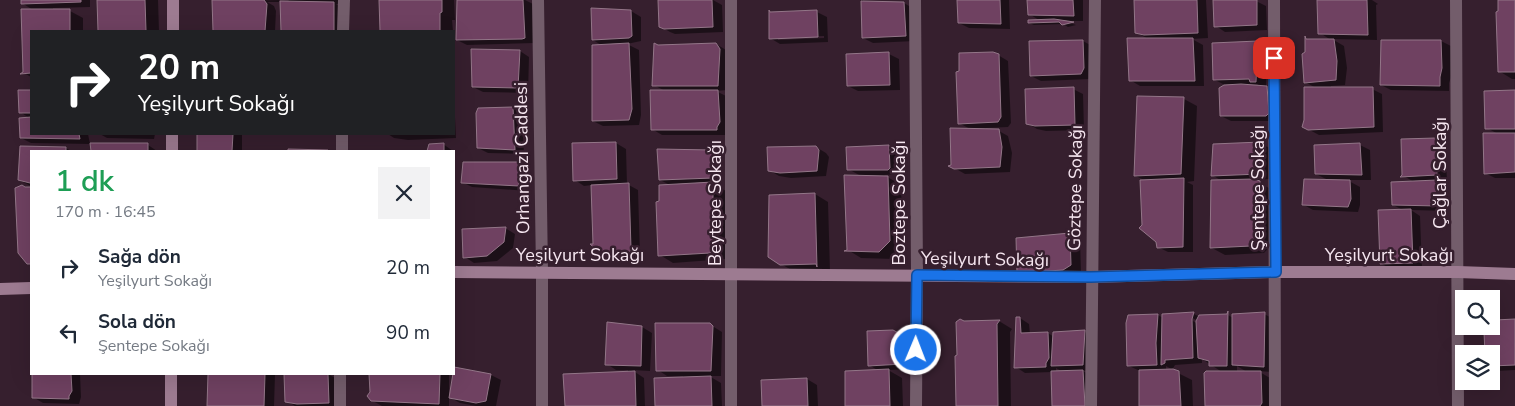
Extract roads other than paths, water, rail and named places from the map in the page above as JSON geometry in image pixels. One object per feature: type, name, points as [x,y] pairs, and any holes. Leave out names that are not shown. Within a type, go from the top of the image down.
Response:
[{"type":"main road","points":[[173,0],[173,30]]},
{"type":"main road","points":[[172,135],[172,150]]},
{"type":"main road","name":"Yeşilyurt Sokağı","points":[[455,272],[1091,277],[1276,272],[1458,272],[1515,274]]},
{"type":"main road","points":[[0,289],[30,288]]},
{"type":"main road","points":[[171,375],[171,406]]},
{"type":"street","points":[[343,30],[344,0]]},
{"type":"street","name":"Orhangazi Caddesi","points":[[538,0],[542,406]]},
{"type":"street","name":"Beytepe Sokağı","points":[[731,0],[731,406]]},
{"type":"street","name":"Boztepe Sokağı","points":[[915,0],[916,406]]},
{"type":"street","name":"Göztepe Sokağı","points":[[1091,406],[1094,0]]},
{"type":"street","name":"Şentepe Sokağı","points":[[1274,0],[1275,406]]},
{"type":"street","name":"Çağlar Sokağı","points":[[1456,0],[1458,406]]},
{"type":"street","points":[[342,135],[342,150]]},
{"type":"street","points":[[340,375],[340,406]]}]
